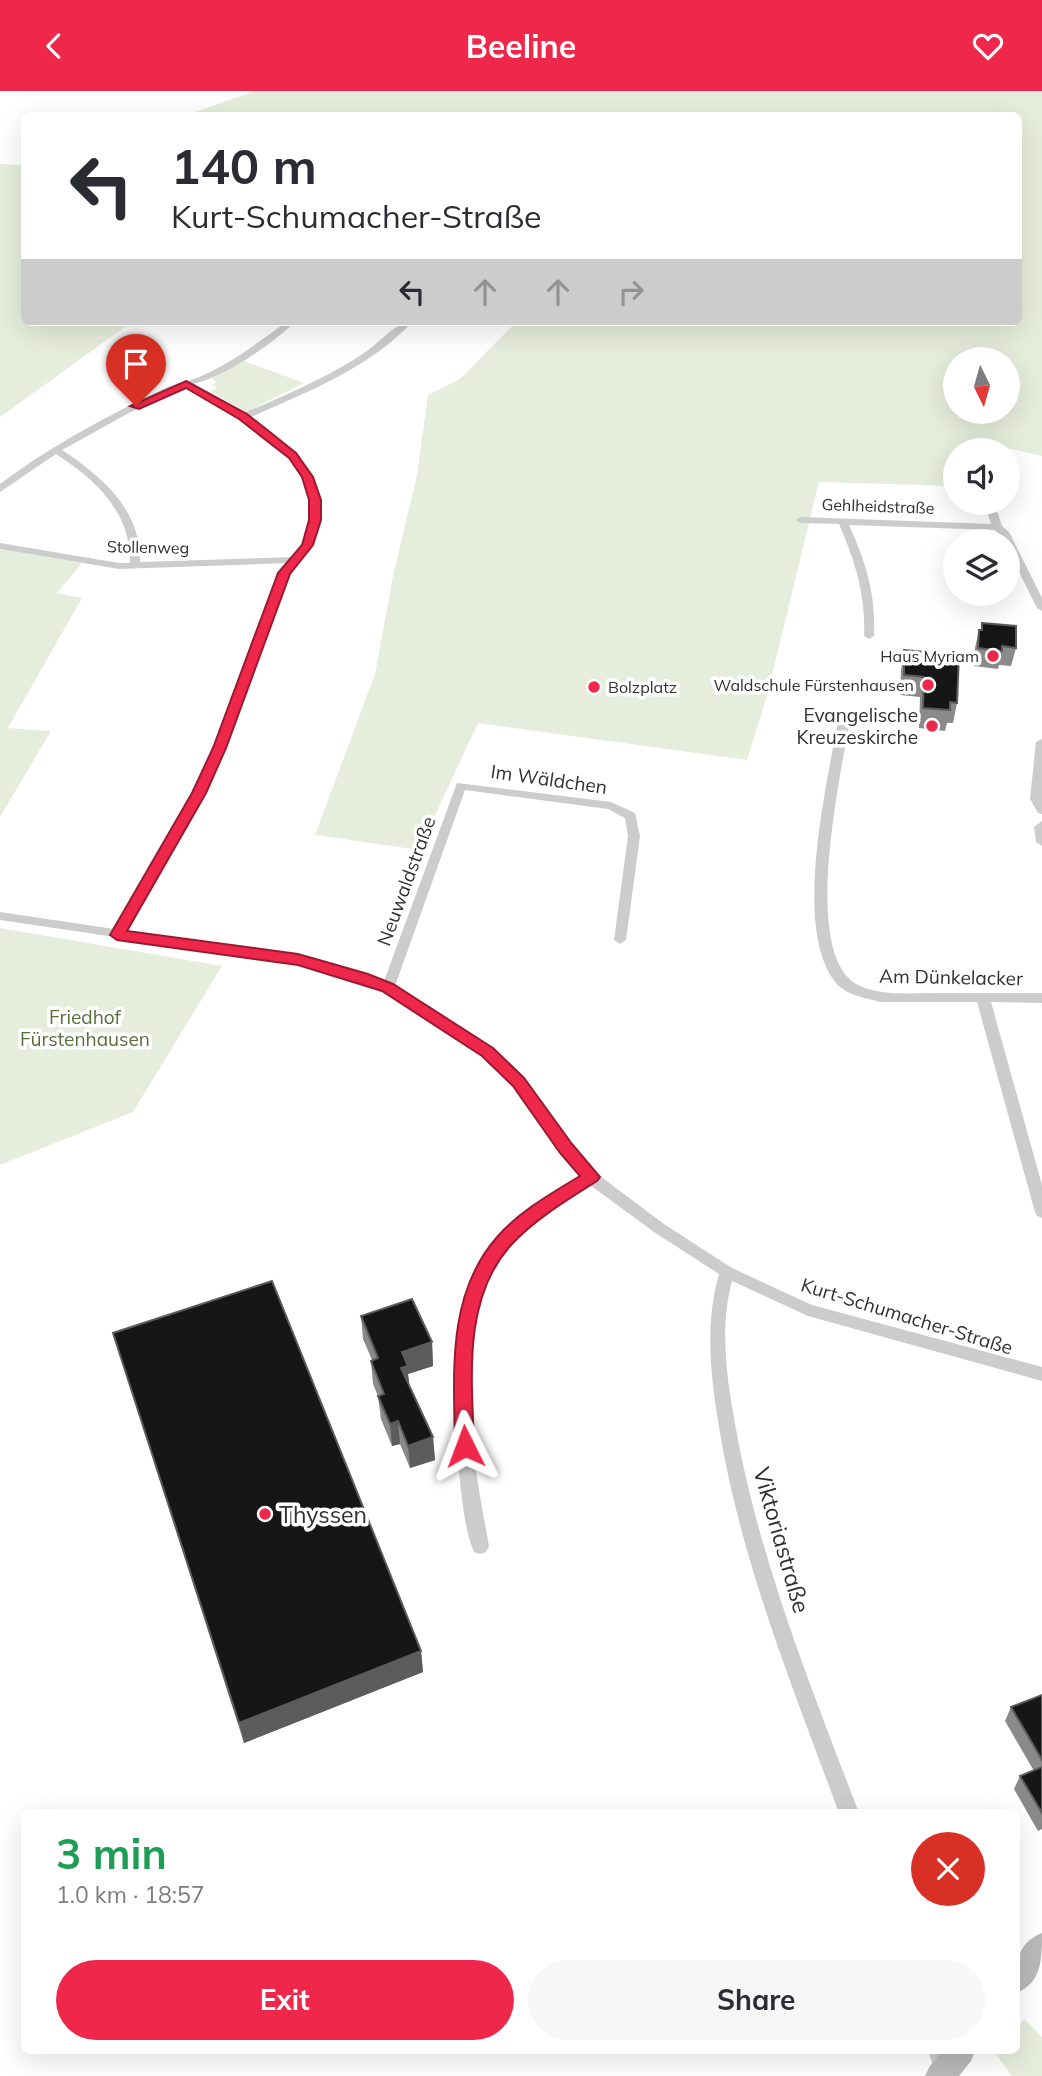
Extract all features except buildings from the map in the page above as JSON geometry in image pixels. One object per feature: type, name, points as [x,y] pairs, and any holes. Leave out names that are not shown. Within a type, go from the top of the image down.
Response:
[{"type":"street","points":[[0,489],[57,450],[139,404],[205,378],[285,326]]},
{"type":"street","points":[[243,417],[352,365],[387,342],[404,326]]},
{"type":"street","points":[[117,935],[199,793],[219,748],[284,573],[298,560],[308,545],[315,520],[315,500],[308,477],[293,456],[243,417],[186,384]]},
{"type":"street","points":[[57,450],[94,476],[124,513],[134,536],[135,566]]},
{"type":"street","points":[[993,515],[997,527],[1004,532],[1042,608]]},
{"type":"street","name":"Gehlheidstraße","points":[[801,520],[997,527]]},
{"type":"street","points":[[842,520],[863,567],[870,594],[869,636]]},
{"type":"street","name":"Stollenweg","points":[[0,546],[119,566],[298,560]]},
{"type":"street","name":"Am Dünkelacker","points":[[845,715],[822,859],[821,912],[832,969],[850,986],[880,997],[1042,998]]},
{"type":"street","points":[[1042,742],[1036,799],[1042,810]]},
{"type":"street","name":"Im Wäldchen","points":[[461,786],[611,806],[631,817],[634,836],[620,940]]},
{"type":"street","name":"Neuwaldstraße","points":[[388,988],[461,786]]},
{"type":"street","points":[[1042,825],[1042,842]]},
{"type":"street","name":"Kurt-Schumacher-Straße","points":[[0,916],[298,960],[363,978],[388,988],[488,1052],[518,1082],[566,1149],[591,1177],[659,1228],[727,1272],[808,1310],[1042,1374]]},
{"type":"street","points":[[983,998],[1042,1212]]},
{"type":"street","points":[[480,1546],[463,1425],[463,1354],[472,1301],[478,1283],[504,1241],[548,1203],[591,1177]]},
{"type":"street","name":"Viktoriastraße","points":[[727,1272],[717,1318],[716,1343],[738,1489],[781,1632],[847,1809]]},
{"type":"street","points":[[1020,1975],[1042,1947]]},
{"type":"green space","points":[[255,91],[1042,91],[1042,456],[1020,451],[1020,438],[943,438],[943,486],[819,482],[767,696],[747,760],[478,723],[419,850],[315,835],[375,674],[393,576],[417,475],[428,395],[460,379],[512,326],[1022,326],[1022,112],[195,112]]},
{"type":"green space","points":[[0,164],[21,165],[21,326],[126,326],[0,417]]},
{"type":"green space","points":[[242,360],[304,383],[246,412],[210,391],[217,388],[211,385],[216,382],[211,378]]},
{"type":"green space","points":[[0,549],[82,563],[57,593],[82,598],[8,728],[51,731],[0,817]]},
{"type":"green space","name":"Friedhof Fürstenhausen","points":[[0,928],[222,966],[133,1112],[0,1165]]},
{"type":"green space","points":[[1024,2019],[1042,2037],[1042,2076],[1012,2076],[996,2054],[1020,2054],[1020,2024]]},
{"type":"place","name":"Haus Myriam","points":[[993,656]]},
{"type":"place","name":"Waldschule Fürstenhausen","points":[[928,685]]},
{"type":"place","name":"Bolzplatz","points":[[594,687]]},
{"type":"place","name":"Evangelische Kreuzeskirche","points":[[932,726]]},
{"type":"place","name":"Thyssen","points":[[265,1514]]},
{"type":"route","points":[[136,406],[186,384],[256,425],[293,456],[308,477],[315,500],[315,520],[308,545],[298,560],[284,573],[219,748],[199,793],[117,935],[298,960],[363,978],[388,988],[488,1052],[518,1082],[566,1149],[591,1177],[548,1203],[504,1241],[478,1283],[469,1311],[463,1354],[465,1446]]}]
